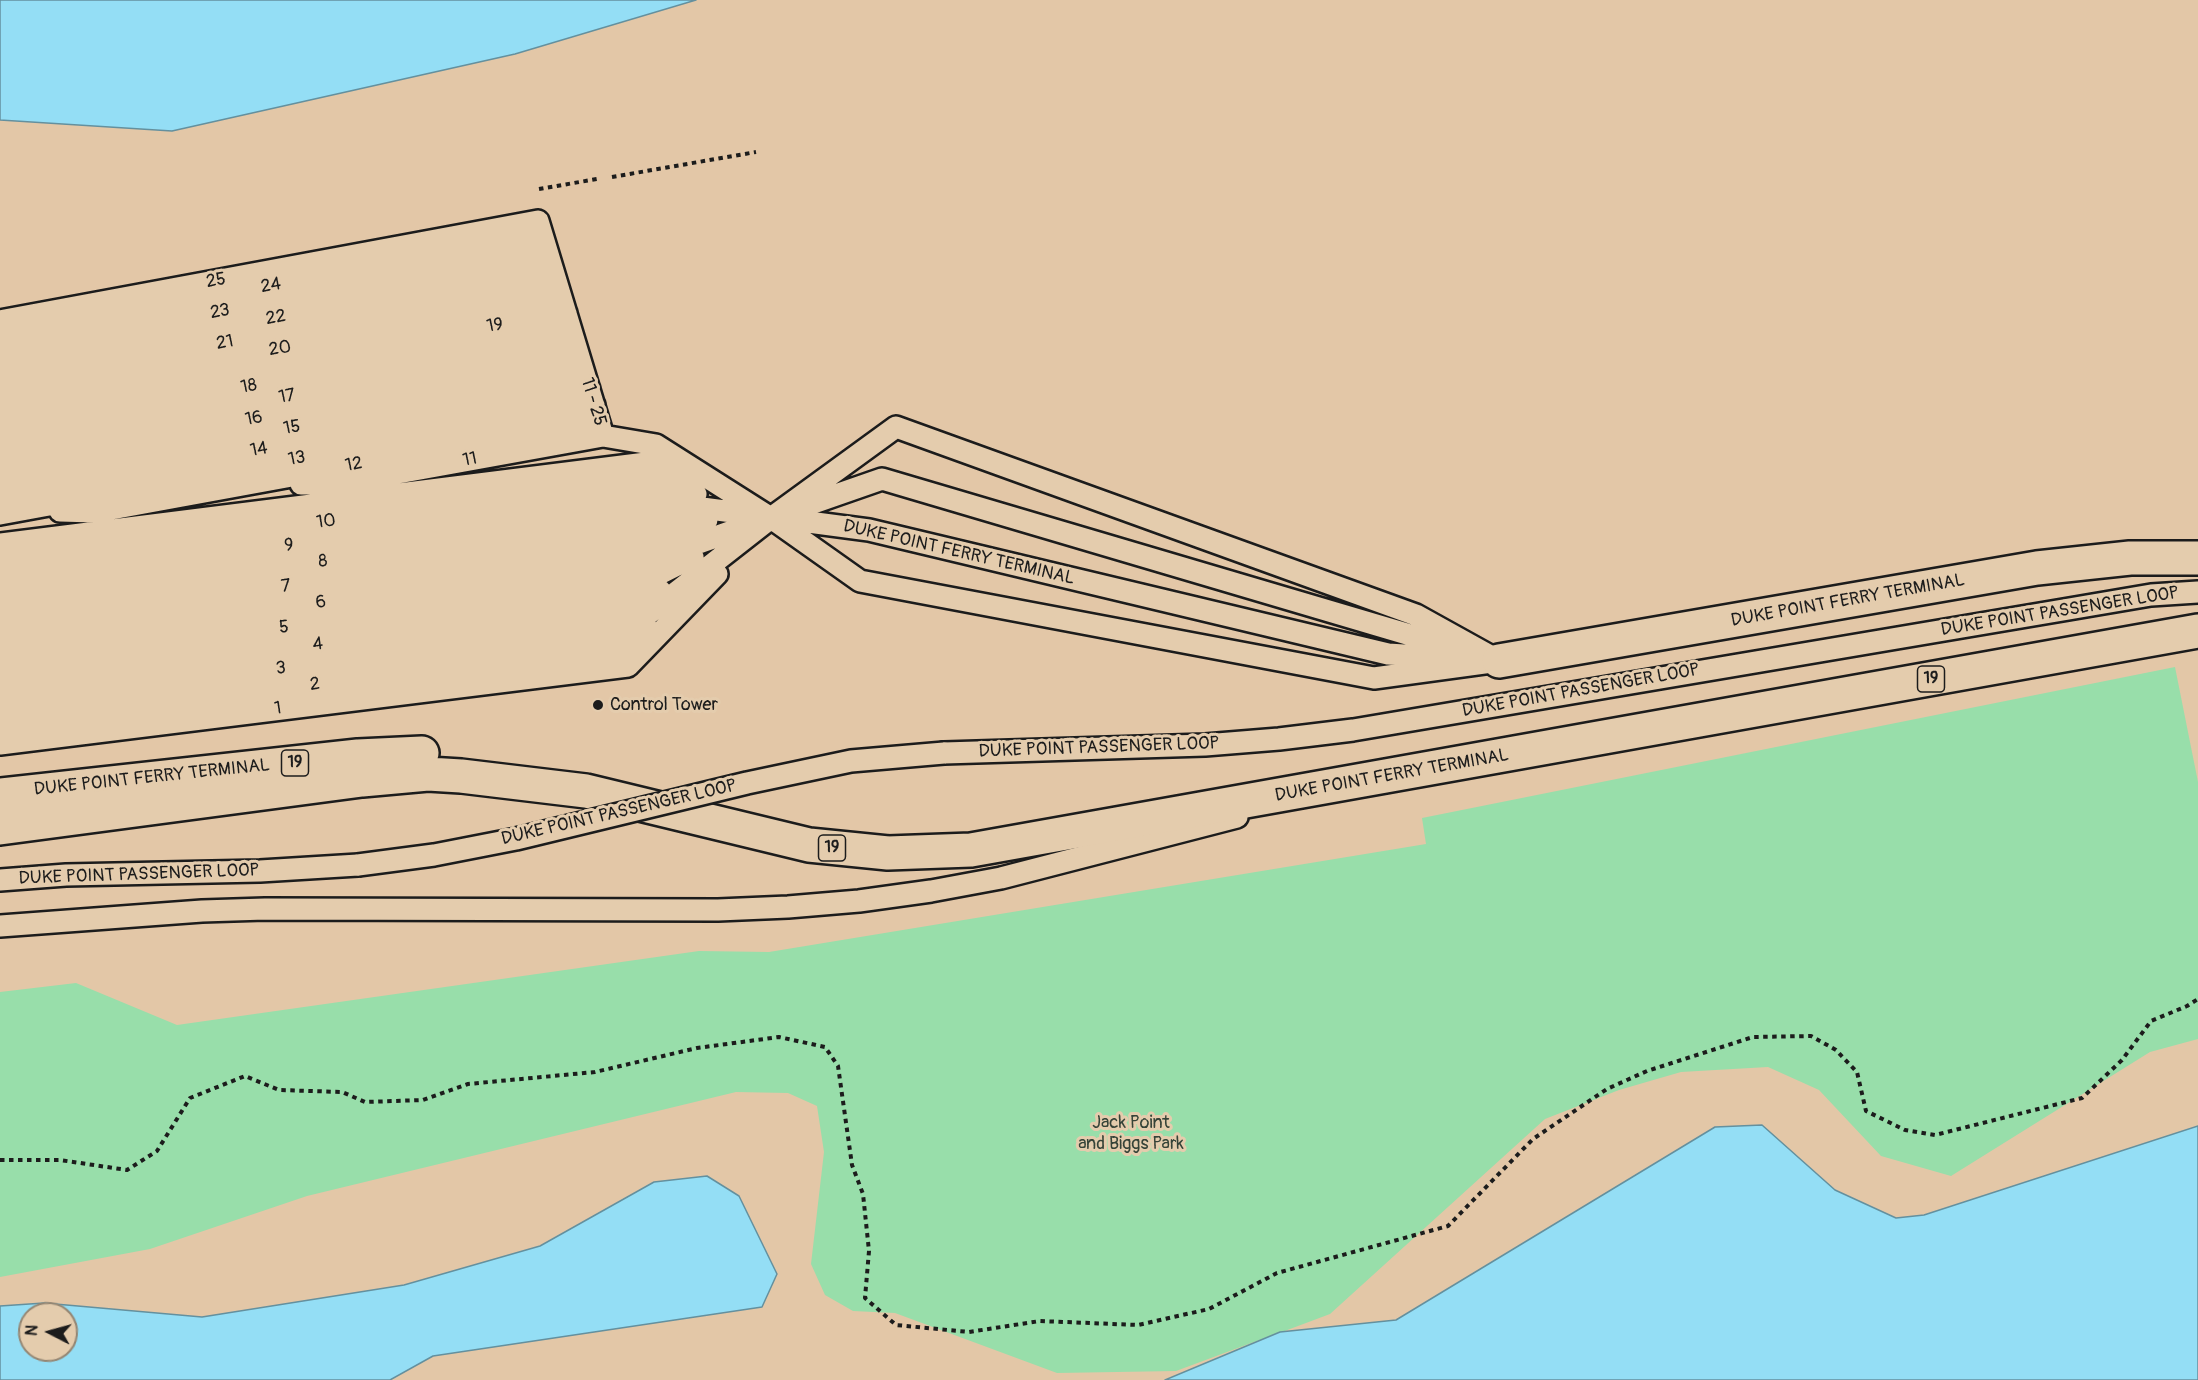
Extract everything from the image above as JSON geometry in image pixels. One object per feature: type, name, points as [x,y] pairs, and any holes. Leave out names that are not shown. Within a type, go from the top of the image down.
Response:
[{"type":"highway","name":"DUKE POINT FERRY TERMINAL","points":[[1499,661],[2037,568],[2130,558],[2198,558]]},
{"type":"highway","name":"DUKE POINT FERRY TERMINAL","points":[[0,828],[394,776],[461,776],[586,792],[809,845],[888,853],[929,853],[1011,844],[2198,631]]},
{"type":"highway","name":"DUKE POINT FERRY TERMINAL","points":[[0,795],[358,756],[405,753],[463,755],[498,760],[586,792]]},
{"type":"lane","name":"25","points":[[0,321],[570,328]]},
{"type":"lane","name":"24","points":[[0,336],[570,328]]},
{"type":"lane","name":"23","points":[[0,352],[570,328]]},
{"type":"lane","name":"22","points":[[0,369],[570,328]]},
{"type":"lane","name":"21","points":[[0,385],[570,328]]},
{"type":"lane","name":"20","points":[[0,401],[570,328]]},
{"type":"lane","name":"19","points":[[0,417],[570,328]]},
{"type":"lane","name":"18","points":[[0,433],[570,328]]},
{"type":"lane","name":"17","points":[[0,449],[570,328]]},
{"type":"lane","name":"16","points":[[0,465],[570,328]]},
{"type":"lane","name":"15","points":[[0,482],[570,328]]},
{"type":"lane","name":"11","points":[[246,484],[337,484],[570,328]]},
{"type":"lane","name":"12","points":[[10,512],[95,512],[246,484],[570,328]]},
{"type":"lane","name":"14","points":[[0,498],[570,328]]},
{"type":"lane","name":"13","points":[[10,512],[570,328]]},
{"type":"lane","name":"11 - 25","points":[[570,328],[656,445],[771,518]]},
{"type":"lane","points":[[632,636],[771,518],[896,426],[1416,615],[1499,661]]},
{"type":"lane","points":[[0,544],[654,462],[771,518]]},
{"type":"lane","name":"DUKE POINT FERRY TERMINAL","points":[[771,518],[882,479],[1499,661]]},
{"type":"lane","points":[[649,501],[771,518]]},
{"type":"lane","points":[[649,501],[771,518]]},
{"type":"lane","name":"10","points":[[0,562],[649,501]]},
{"type":"lane","name":"9","points":[[0,582],[649,501]]},
{"type":"lane","name":"8","points":[[0,602],[649,501]]},
{"type":"lane","points":[[643,553],[771,518]]},
{"type":"lane","points":[[632,636],[771,518]]},
{"type":"lane","name":"5","points":[[0,663],[639,584],[771,518]]},
{"type":"lane","name":"DUKE POINT FERRY TERMINAL","points":[[771,518],[860,581],[1374,678],[1499,661]]},
{"type":"lane","name":"DUKE POINT FERRY TERMINAL","points":[[771,518],[869,530],[1388,654],[1499,661]]},
{"type":"lane","name":"7","points":[[0,622],[643,553]]},
{"type":"lane","name":"6","points":[[0,643],[643,553]]},
{"type":"lane","name":"DUKE POINT PASSENGER LOOP","points":[[0,880],[66,875],[260,871],[358,865],[434,855],[516,839],[747,783],[852,762],[944,753],[1205,745],[1353,730],[2074,608],[2151,596],[2198,592]]},
{"type":"lane","name":"4","points":[[0,683],[632,636]]},
{"type":"lane","name":"3","points":[[0,704],[632,636]]},
{"type":"lane","name":"2","points":[[0,724],[632,636]]},
{"type":"lane","name":"1","points":[[0,744],[632,636]]},
{"type":"lane","points":[[0,926],[202,911],[718,910],[859,902],[1001,878],[1413,772]]},
{"type":"path","points":[[612,177],[756,152]]},
{"type":"path","points":[[0,1160],[60,1160],[127,1170],[157,1151],[190,1098],[245,1076],[279,1090],[342,1092],[365,1102],[423,1100],[468,1084],[595,1072],[697,1048],[779,1037],[825,1047],[838,1066],[852,1165],[864,1205],[869,1251],[865,1298],[896,1325],[969,1332],[1041,1321],[1138,1325],[1209,1309],[1277,1273],[1448,1226],[1533,1139],[1607,1089],[1647,1071],[1753,1037],[1811,1036],[1836,1050],[1857,1072],[1866,1111],[1905,1130],[1935,1135],[2082,1098],[2122,1060],[2151,1021],[2198,999]]},
{"type":"green space","name":"Jack Point and Biggs Park","points":[[2175,667],[2198,782],[2198,1039],[2150,1052],[1951,1176],[1881,1156],[1819,1090],[1768,1067],[1681,1072],[1619,1090],[1545,1119],[1330,1314],[1282,1332],[1396,1320],[1715,1127],[1762,1125],[1835,1190],[1896,1218],[1924,1215],[2198,1126],[2198,1380],[1165,1380],[1262,1339],[1176,1371],[1057,1373],[895,1313],[853,1311],[825,1295],[811,1264],[824,1152],[817,1106],[788,1093],[736,1092],[307,1196],[150,1249],[0,1277],[0,992],[76,983],[177,1025],[699,951],[769,952],[1426,844],[1422,818]]},
{"type":"water","points":[[0,0],[696,0],[515,54],[172,131],[0,120]]},
{"type":"water","points":[[1762,1125],[1835,1190],[1896,1218],[1924,1215],[2198,1126],[2198,1380],[1165,1380],[1280,1332],[1396,1320],[1715,1127]]},
{"type":"water","points":[[707,1176],[739,1196],[777,1274],[762,1307],[433,1356],[390,1380],[0,1380],[0,1306],[18,1305],[18,1362],[78,1362],[78,1306],[202,1317],[404,1285],[540,1246],[654,1182]]},
{"type":"place","name":"Control Tower","points":[[598,705]]}]
